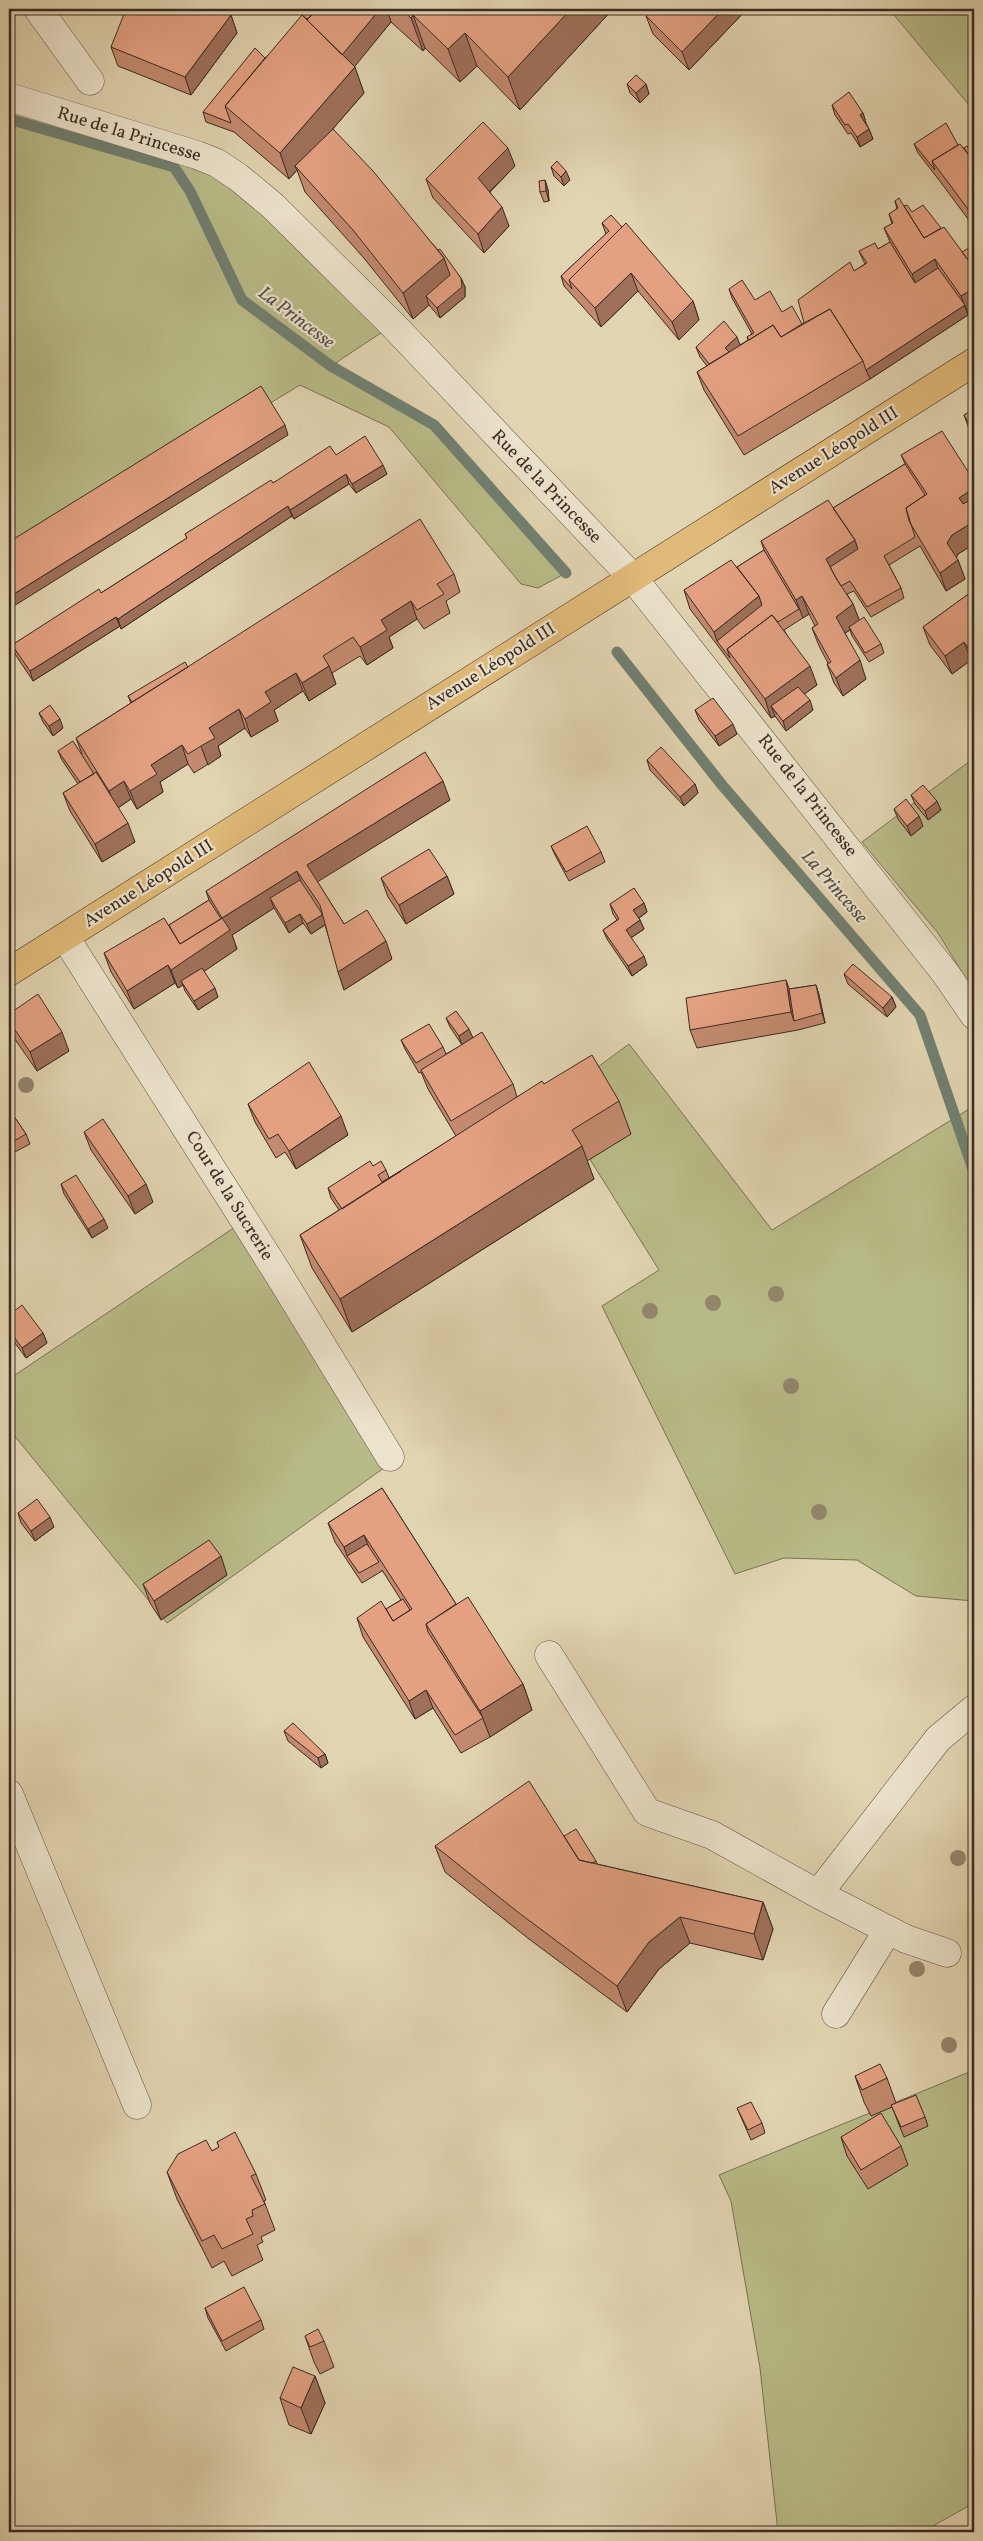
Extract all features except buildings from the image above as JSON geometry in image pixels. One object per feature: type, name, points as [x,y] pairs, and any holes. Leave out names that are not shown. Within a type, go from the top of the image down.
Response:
[{"type":"main road","name":"Avenue Léopold III","points":[[9,972],[974,362]]},
{"type":"street","points":[[38,9],[90,81]]},
{"type":"street","name":"Rue de la Princesse","points":[[9,97],[176,146],[217,163],[238,177],[273,206],[393,325],[634,578],[940,966],[974,1015]]},
{"type":"street","name":"Cour de la Sucrerie","points":[[65,937],[279,1275],[390,1457]]},
{"type":"street","points":[[549,1655],[647,1812],[712,1834],[818,1894],[888,1930],[906,1939],[947,1953]]},
{"type":"street","points":[[818,1894],[938,1739],[974,1709]]},
{"type":"street","points":[[9,1794],[137,2104]]},
{"type":"street","points":[[836,2014],[888,1930]]},
{"type":"shaded area","points":[[889,9],[974,9],[974,111]]},
{"type":"shaded area","points":[[9,97],[197,155],[393,325],[331,366],[434,425],[566,573],[538,588],[521,584],[389,427],[300,385],[9,562]]},
{"type":"shaded area","points":[[974,758],[974,992],[938,933],[862,842]]},
{"type":"shaded area","points":[[629,1044],[772,1230],[974,1106],[974,1601],[916,1596],[857,1560],[784,1558],[735,1574],[602,1306],[659,1270],[553,1100]]},
{"type":"shaded area","points":[[238,1225],[388,1465],[167,1623],[9,1429],[9,1379]]},
{"type":"shaded area","points":[[974,1881],[974,1929],[971,1917],[970,1893]]},
{"type":"shaded area","points":[[974,2070],[974,2503],[922,2532],[778,2532],[760,2368],[731,2201],[719,2175]]},
{"type":"waterway","name":"La Princesse","points":[[9,119],[174,167],[190,191],[242,300],[331,366],[434,425],[566,573]]},
{"type":"waterway","name":"La Princesse","points":[[617,652],[722,785],[920,1015],[974,1172]]}]
